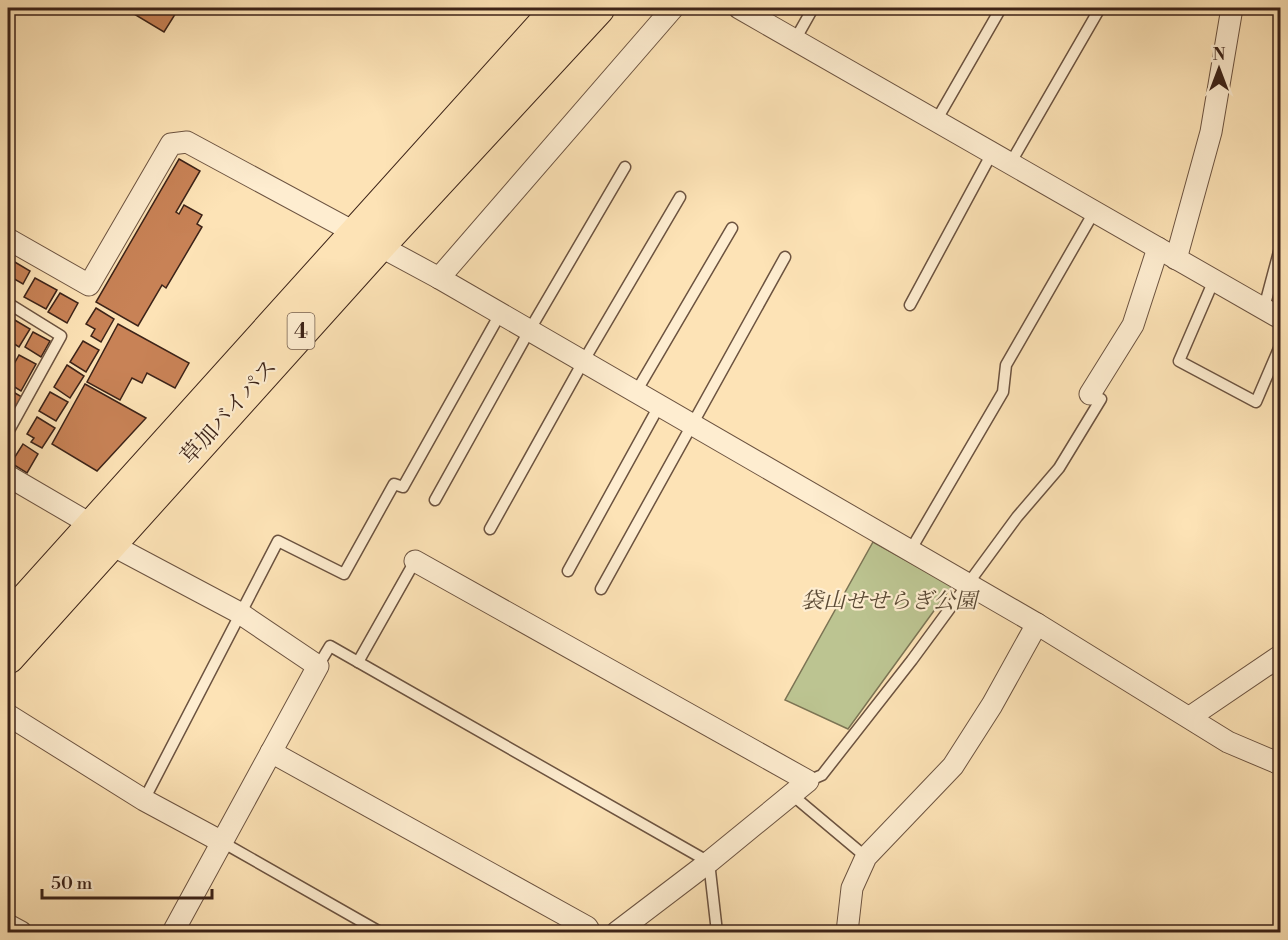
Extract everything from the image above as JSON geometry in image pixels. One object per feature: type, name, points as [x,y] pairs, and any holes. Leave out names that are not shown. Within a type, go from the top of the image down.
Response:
[{"type":"highway","name":"草加バイパス","points":[[8,657],[101,535],[367,239],[559,8]]},
{"type":"highway","name":"草加バイパス","points":[[367,239],[598,8]]},
{"type":"highway","name":"草加バイパス","points":[[8,620],[101,535]]},
{"type":"street","points":[[439,278],[673,8]]},
{"type":"street","points":[[739,8],[1272,313]]},
{"type":"street","points":[[1176,259],[1211,132],[1232,8]]},
{"type":"street","points":[[8,239],[89,285],[171,144],[188,142],[439,278],[1037,624],[1228,742],[1281,764]]},
{"type":"street","points":[[1090,394],[1133,325],[1158,248]]},
{"type":"street","points":[[8,476],[101,535],[238,612],[318,666],[173,933]]},
{"type":"street","points":[[414,561],[800,788],[616,933]]},
{"type":"street","points":[[847,933],[852,888],[866,857],[953,766],[992,705],[1037,624]]},
{"type":"street","points":[[1190,717],[1281,656]]},
{"type":"street","points":[[8,715],[144,800],[222,842]]},
{"type":"street","points":[[272,752],[586,927],[590,933]]},
{"type":"street","points":[[8,925],[21,933]]},
{"type":"lane","points":[[795,40],[813,8]]},
{"type":"lane","points":[[936,121],[1001,8]]},
{"type":"lane","points":[[1010,164],[1100,8]]},
{"type":"lane","points":[[910,304],[992,153]]},
{"type":"lane","points":[[435,500],[529,331],[625,167]]},
{"type":"lane","points":[[490,529],[583,362],[680,197]]},
{"type":"lane","points":[[910,551],[1003,392],[1006,365],[1094,212]]},
{"type":"lane","points":[[636,392],[732,228]]},
{"type":"lane","points":[[1272,313],[1281,248]]},
{"type":"lane","points":[[601,589],[690,424],[785,257]]},
{"type":"lane","points":[[1214,280],[1179,360],[1256,402],[1281,346]]},
{"type":"lane","points":[[8,310],[11,304],[61,336],[8,432]]},
{"type":"lane","points":[[144,800],[238,612],[278,541],[344,574],[394,484],[403,487],[500,314]]},
{"type":"lane","points":[[866,857],[800,788],[822,775],[912,660],[966,583],[1017,517],[1059,468],[1101,399],[1090,394]]},
{"type":"lane","points":[[568,571],[659,406]]},
{"type":"lane","points":[[358,662],[414,561]]},
{"type":"lane","points":[[318,666],[330,646],[709,862],[717,933]]},
{"type":"lane","points":[[222,842],[380,933]]},
{"type":"green space","name":"袋山せせらぎ公園","points":[[873,542],[952,586],[848,729],[785,700]]},
{"type":"building","points":[[124,8],[179,8],[164,32]]},
{"type":"building","points":[[179,159],[200,171],[176,212],[179,214],[184,205],[202,215],[197,224],[202,227],[166,288],[162,285],[138,326],[96,302]]},
{"type":"building","points":[[8,258],[30,271],[23,284],[11,277],[8,282]]},
{"type":"building","points":[[35,278],[57,290],[46,309],[24,297]]},
{"type":"building","points":[[60,293],[78,303],[67,323],[48,312]]},
{"type":"building","points":[[96,308],[114,319],[101,342],[91,336],[95,329],[86,324]]},
{"type":"building","points":[[13,319],[30,329],[19,347],[8,340],[8,329]]},
{"type":"building","points":[[118,324],[189,363],[175,388],[147,373],[142,383],[132,378],[120,400],[87,382]]},
{"type":"building","points":[[33,332],[50,341],[41,357],[25,347]]},
{"type":"building","points":[[83,341],[99,350],[86,372],[70,362]]},
{"type":"building","points":[[19,355],[36,364],[21,391],[8,383],[8,375]]},
{"type":"building","points":[[67,365],[84,376],[70,398],[54,387]]},
{"type":"building","points":[[85,384],[146,418],[97,471],[52,444]]},
{"type":"building","points":[[8,389],[22,397],[12,416],[8,413]]},
{"type":"building","points":[[50,392],[68,402],[56,421],[39,411]]},
{"type":"building","points":[[37,417],[55,428],[42,448],[31,442],[34,438],[27,434]]},
{"type":"building","points":[[23,444],[38,454],[27,473],[11,463]]}]
